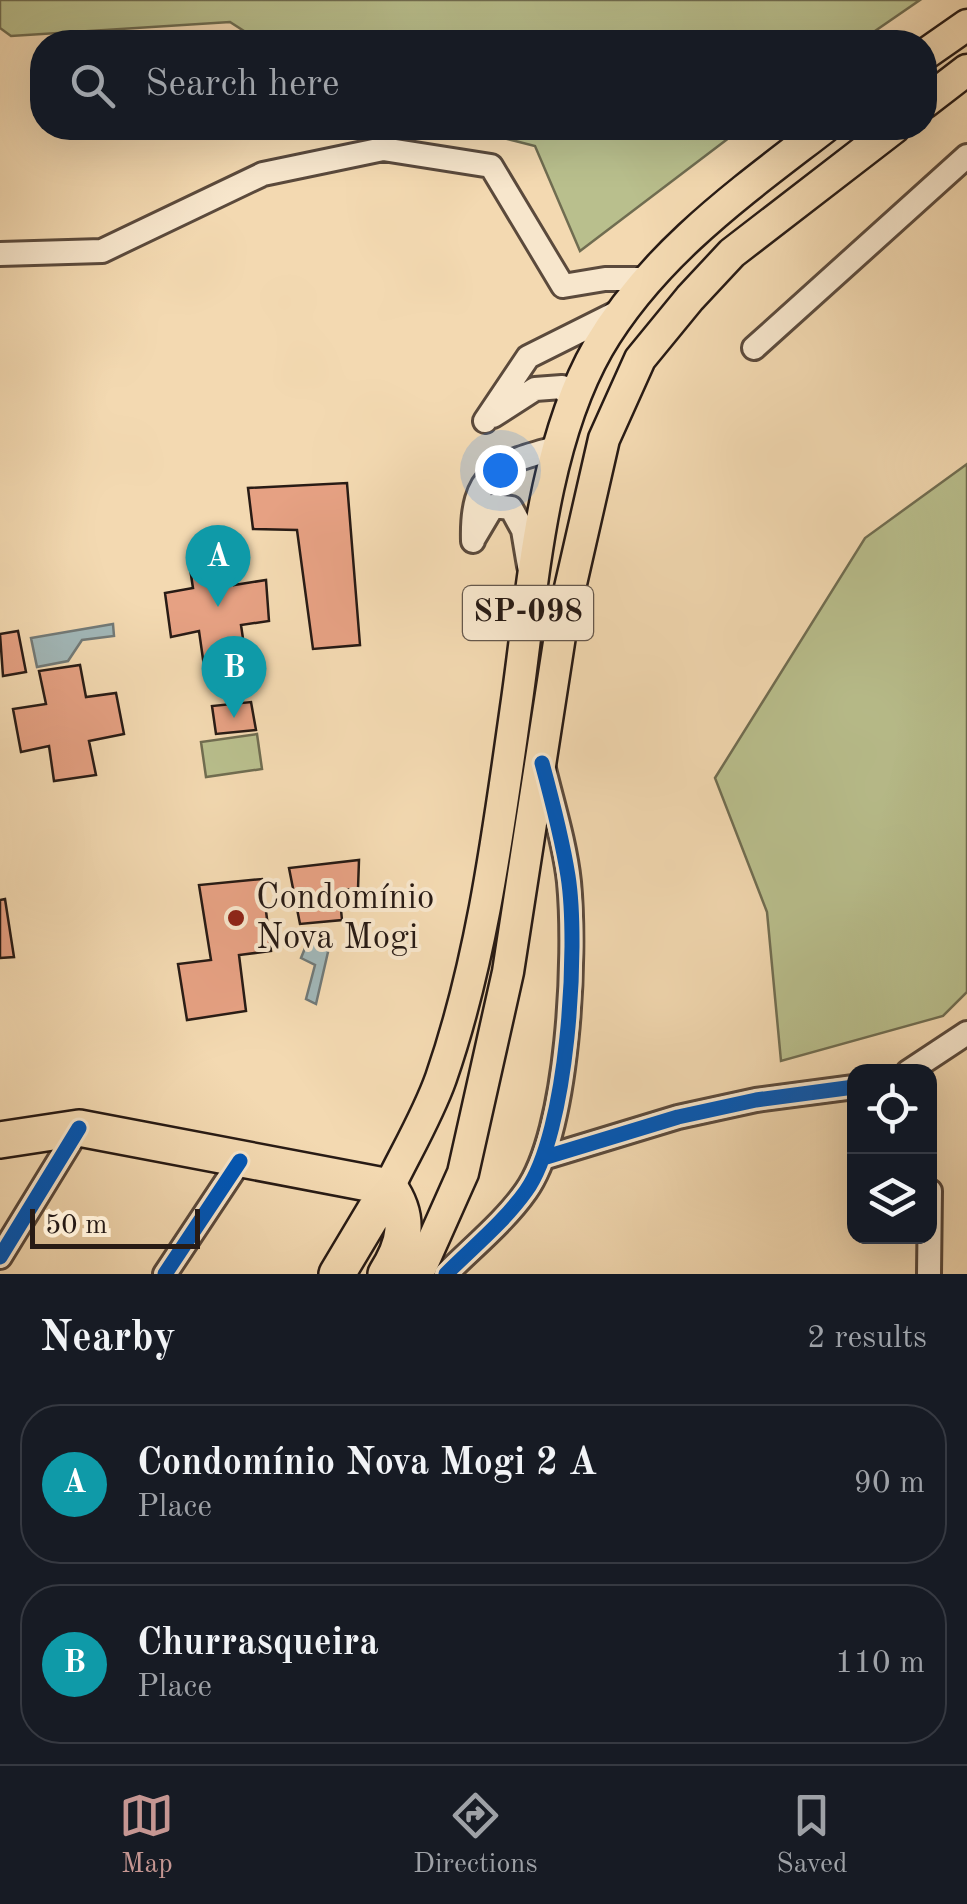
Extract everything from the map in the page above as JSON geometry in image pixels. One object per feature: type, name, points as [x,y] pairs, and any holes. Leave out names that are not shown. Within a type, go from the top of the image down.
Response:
[{"type":"highway","points":[[0,1140],[78,1128],[389,1188],[405,1215],[399,1254],[386,1274]]},
{"type":"highway","name":"SP-098","points":[[338,1274],[389,1188]]},
{"type":"main road","points":[[937,47],[967,25]]},
{"type":"main road","points":[[937,94],[967,70]]},
{"type":"main road","name":"SP-098","points":[[389,1188],[440,1081],[464,999],[488,880],[532,581],[560,447],[574,403],[596,351],[647,279],[717,212],[809,140]]},
{"type":"main road","name":"SP-098","points":[[418,1274],[463,1174],[508,972],[562,623],[604,440],[640,359],[732,253],[878,140]]},
{"type":"street","points":[[0,254],[102,250],[263,174],[383,149],[491,166],[563,286],[604,279],[647,279]]},
{"type":"street","points":[[754,348],[967,156]]},
{"type":"street","points":[[574,403],[562,386],[549,386],[486,420],[528,357],[622,310]]},
{"type":"street","points":[[532,581],[519,516],[502,504],[494,506],[472,541],[472,505],[486,480],[506,465],[560,447]]},
{"type":"street","points":[[446,1274],[527,1190],[543,1158],[562,1062],[572,934],[568,878],[542,763]]},
{"type":"street","points":[[921,1064],[967,1033]]},
{"type":"street","points":[[543,1158],[678,1117],[756,1100],[847,1087]]},
{"type":"street","points":[[0,1257],[78,1128]]},
{"type":"street","points":[[165,1274],[240,1161]]},
{"type":"street","points":[[928,1274],[929,1244]]},
{"type":"green space","points":[[0,0],[920,0],[876,30],[242,30],[230,22],[30,30],[30,35],[11,36],[0,28]]},
{"type":"green space","points":[[511,140],[726,140],[580,251],[535,146]]},
{"type":"green space","points":[[967,464],[967,992],[943,1016],[781,1061],[767,912],[715,778],[865,538]]},
{"type":"green space","points":[[257,734],[262,769],[206,777],[201,742]]},
{"type":"shaded area","points":[[113,624],[114,636],[82,640],[68,661],[37,667],[31,638]]},
{"type":"shaded area","points":[[312,931],[331,939],[316,1004],[306,999],[315,965],[301,958]]},
{"type":"building","points":[[347,483],[360,645],[313,649],[297,530],[253,529],[248,488]]},
{"type":"building","points":[[228,548],[234,585],[266,580],[269,621],[241,625],[246,659],[204,666],[199,631],[171,637],[165,593],[193,588],[188,555]]},
{"type":"building","points":[[18,631],[26,672],[3,676],[0,634]]},
{"type":"building","points":[[80,665],[86,697],[116,693],[124,734],[89,741],[96,775],[54,781],[49,746],[21,752],[13,709],[46,704],[39,671]]},
{"type":"building","points":[[251,702],[256,730],[216,734],[212,706]]},
{"type":"building","points":[[359,860],[358,889],[339,890],[342,920],[300,924],[289,868]]},
{"type":"building","name":"Condomínio Nova Mogi","points":[[262,879],[271,951],[239,955],[246,1011],[187,1020],[178,964],[211,960],[199,885]]},
{"type":"building","points":[[5,899],[14,957],[0,958],[0,900]]},
{"type":"cycle path","points":[[446,1274],[526,1191],[540,1164],[561,1084],[571,991],[571,907],[563,848],[542,763]]},
{"type":"cycle path","points":[[543,1158],[678,1117],[756,1100],[847,1088]]},
{"type":"cycle path","points":[[0,1257],[79,1128]]},
{"type":"cycle path","points":[[165,1274],[240,1161]]},
{"type":"place","name":"Condomínio Nova Mogi 2 A","points":[[218,607]]},
{"type":"place","name":"Churrasqueira","points":[[234,718]]},
{"type":"place","name":"Condomínio Nova Mogi","points":[[236,918]]}]
